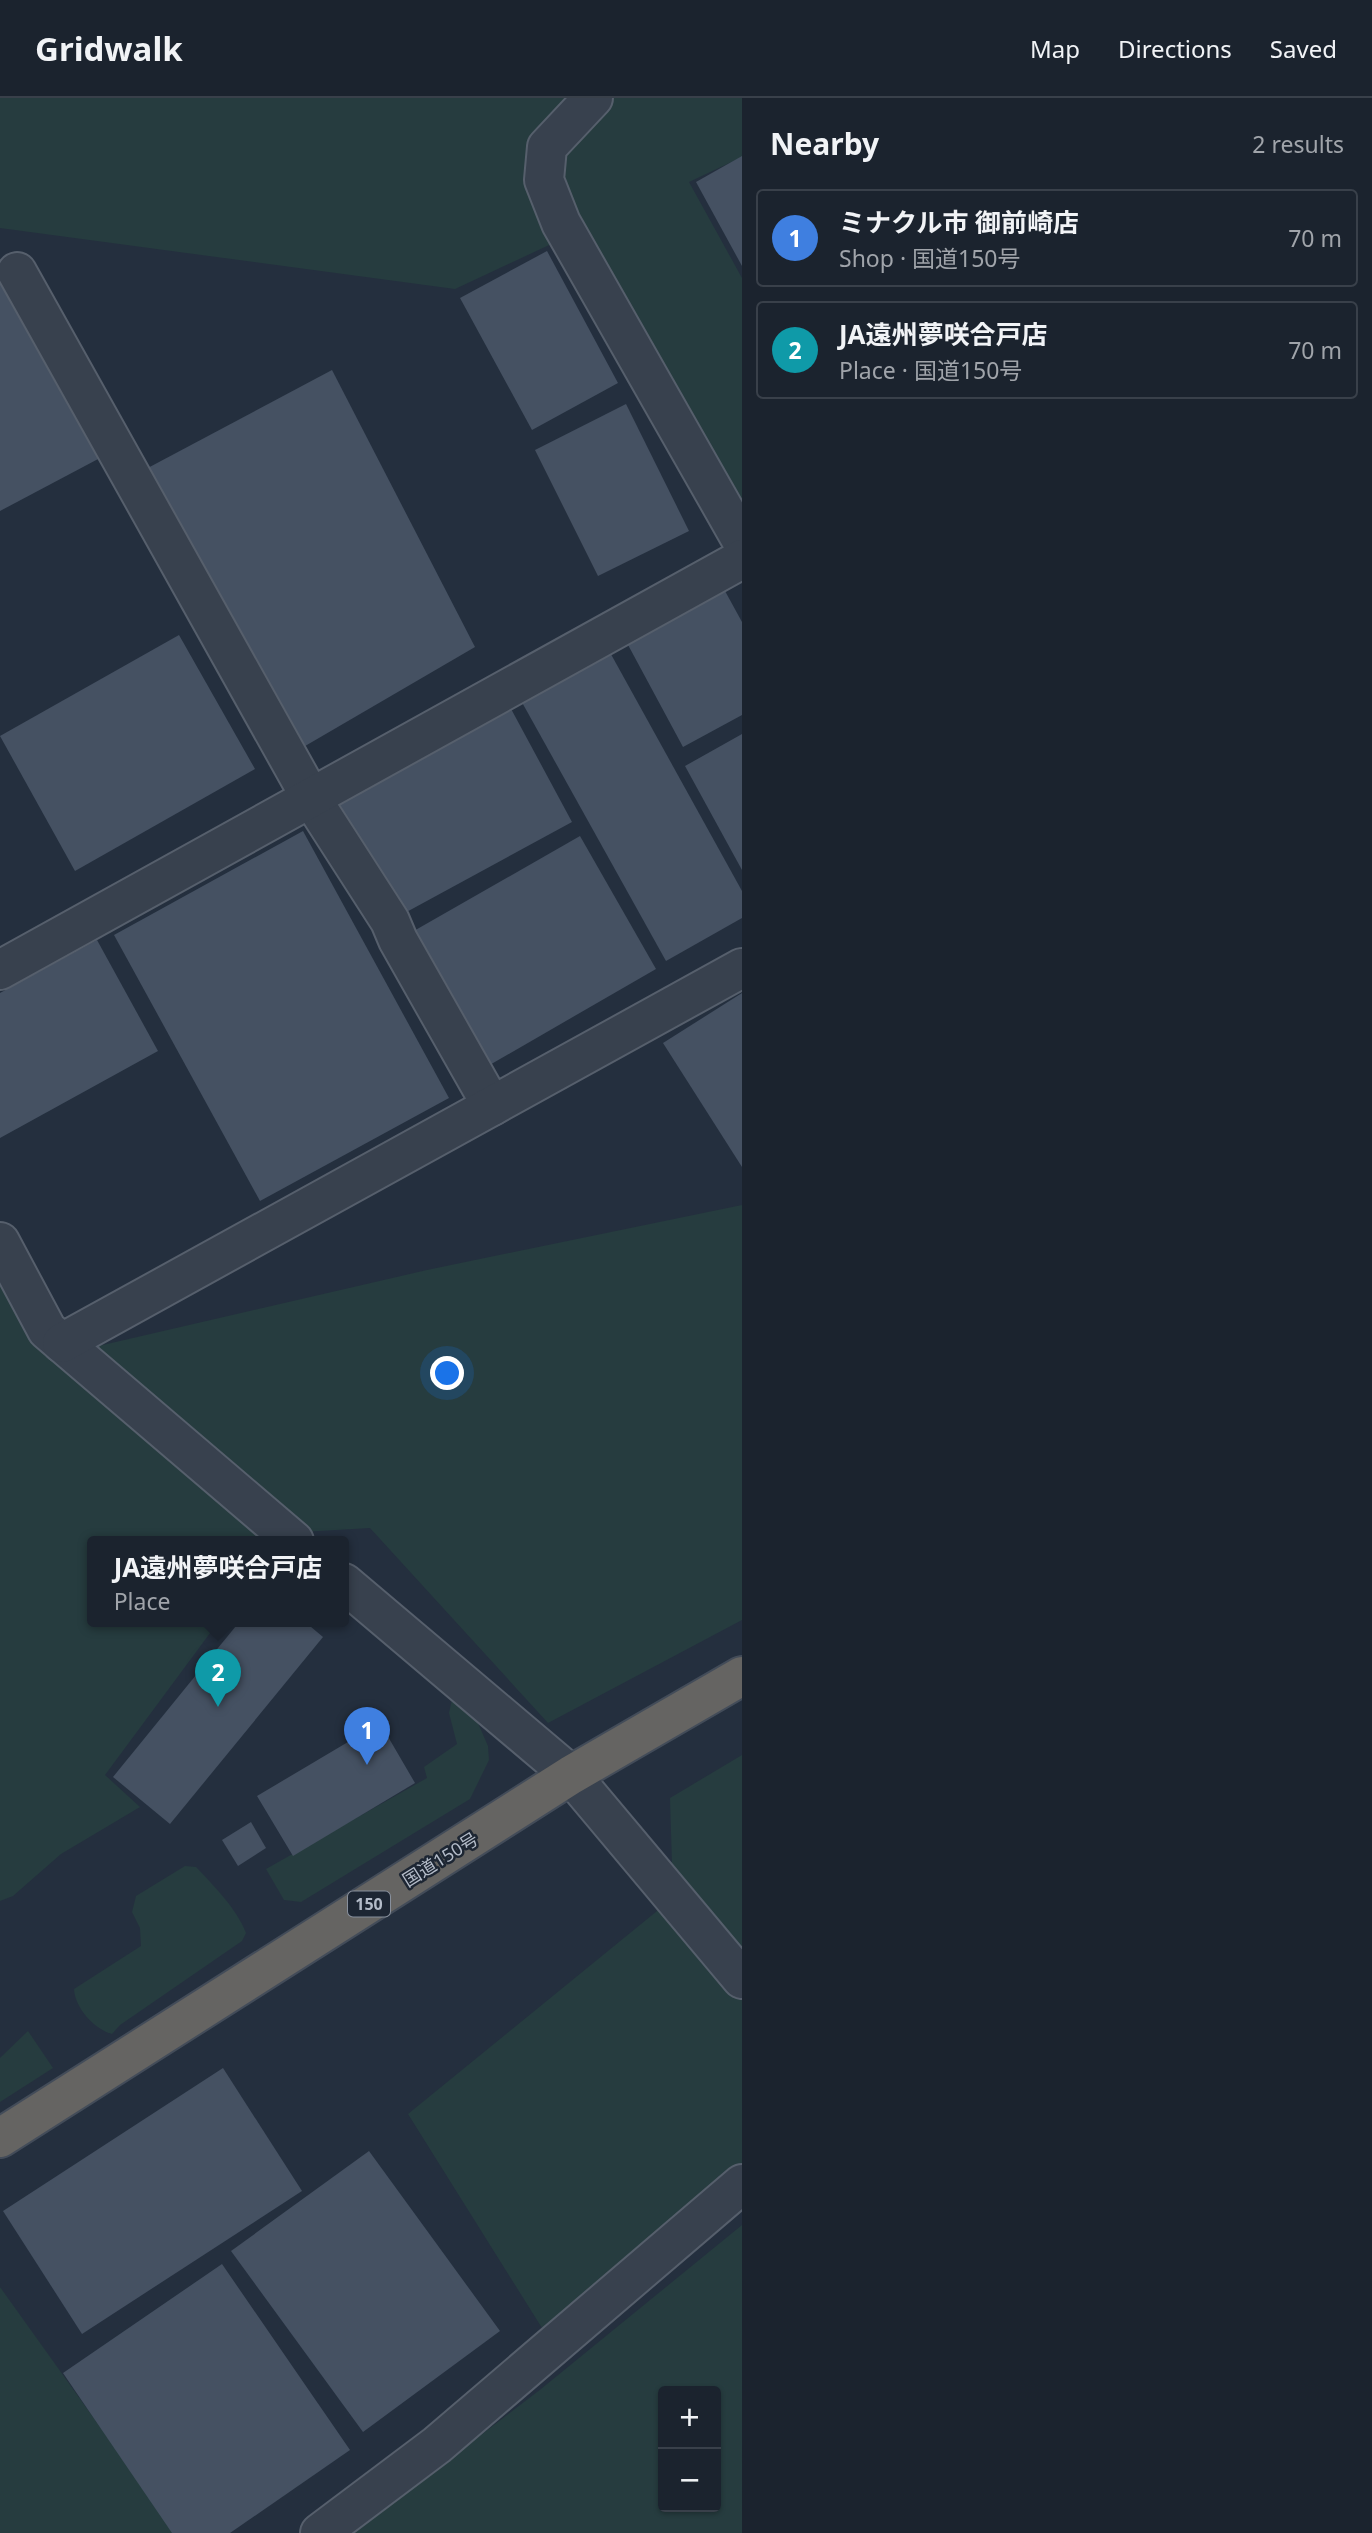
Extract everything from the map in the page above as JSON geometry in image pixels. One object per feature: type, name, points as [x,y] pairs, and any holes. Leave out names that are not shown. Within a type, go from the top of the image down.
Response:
[{"type":"highway","name":"国道150号","points":[[0,2138],[571,1776],[742,1676]]},
{"type":"street","points":[[593,98],[547,147],[544,180],[561,223],[742,541]]},
{"type":"street","points":[[17,272],[311,798],[390,920],[398,940],[492,1106]]},
{"type":"street","points":[[0,970],[742,559]]},
{"type":"street","points":[[62,1343],[742,968]]},
{"type":"street","points":[[0,1242],[47,1330],[288,1536]]},
{"type":"street","points":[[349,1587],[571,1776],[742,1979]]},
{"type":"street","points":[[320,2533],[437,2445],[742,2184]]},
{"type":"green space","points":[[0,98],[742,98],[742,157],[689,182],[742,278],[742,505],[577,232],[455,289],[0,228]]},
{"type":"green space","points":[[742,1205],[742,1620],[548,1723],[370,1528],[285,1533],[283,1536],[87,1536],[87,1627],[215,1627],[105,1775],[140,1807],[61,1854],[13,1896],[0,1901],[0,1271],[51,1357],[427,1270]]},
{"type":"green space","points":[[453,1695],[474,1714],[488,1746],[489,1760],[470,1799],[301,1902],[284,1900],[266,1869],[427,1778],[424,1767],[457,1744],[449,1713]]},
{"type":"green space","points":[[742,1755],[742,2164],[542,2328],[408,2114],[673,1898],[670,1798]]},
{"type":"green space","points":[[185,1866],[196,1867],[231,1907],[246,1933],[242,1941],[120,2025],[112,2034],[99,2028],[82,2010],[74,1989],[141,1946],[140,1928],[132,1912],[136,1896]]},
{"type":"green space","points":[[28,2031],[53,2068],[0,2102],[0,2058]]},
{"type":"green space","points":[[742,2225],[742,2533],[353,2533],[541,2389]]},
{"type":"green space","points":[[0,2287],[176,2533],[0,2533]]},
{"type":"building","points":[[742,156],[742,266],[696,182]]},
{"type":"building","points":[[547,251],[618,383],[532,430],[460,298]]},
{"type":"building","points":[[0,279],[100,458],[0,511]]},
{"type":"building","points":[[332,370],[475,647],[288,756],[144,470]]},
{"type":"building","points":[[626,404],[689,531],[598,576],[535,450]]},
{"type":"building","points":[[725,591],[742,622],[742,715],[683,747],[627,643]]},
{"type":"building","points":[[179,635],[255,769],[75,871],[0,736]]},
{"type":"building","points":[[602,638],[742,891],[742,918],[666,961],[514,688]]},
{"type":"building","points":[[502,692],[572,822],[390,921],[321,790]]},
{"type":"building","points":[[742,734],[742,870],[685,766]]},
{"type":"building","points":[[303,831],[449,1098],[260,1201],[114,935]]},
{"type":"building","points":[[580,836],[656,969],[474,1074],[398,940]]},
{"type":"building","points":[[97,940],[158,1051],[0,1138],[0,993]]},
{"type":"building","points":[[742,993],[742,1167],[663,1043]]},
{"type":"building","points":[[235,1627],[311,1627],[323,1637],[170,1824],[113,1777]]},
{"type":"building","points":[[380,1723],[415,1783],[293,1856],[257,1796]]},
{"type":"building","points":[[251,1822],[266,1848],[238,1866],[222,1840]]},
{"type":"building","points":[[223,2068],[302,2191],[82,2334],[3,2211]]},
{"type":"building","points":[[369,2151],[500,2331],[363,2432],[231,2251]]},
{"type":"building","points":[[222,2264],[350,2450],[230,2533],[172,2533],[63,2373]]},
{"type":"place","name":"JA遠州夢咲合戸店","points":[[218,1707]]},
{"type":"place","name":"ミナクル市 御前崎店","points":[[367,1765]]}]
